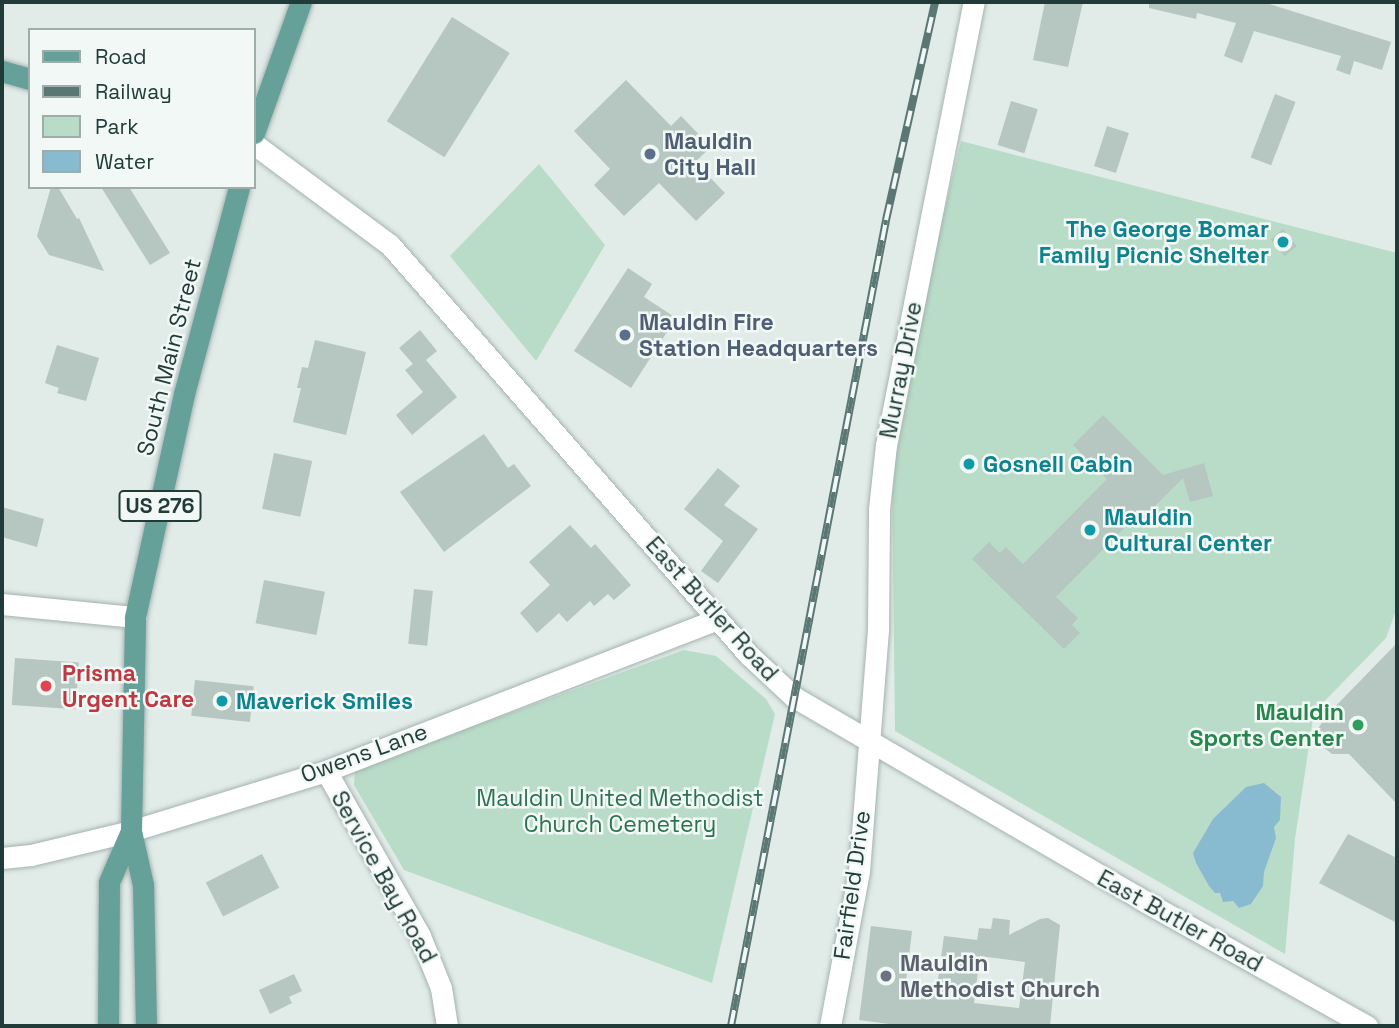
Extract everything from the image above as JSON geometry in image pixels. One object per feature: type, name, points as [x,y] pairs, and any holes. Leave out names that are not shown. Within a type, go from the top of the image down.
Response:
[{"type":"main road","points":[[256,127],[301,2]]},
{"type":"main road","points":[[2,71],[28,78]]},
{"type":"main road","name":"South Main Street","points":[[146,1026],[143,885],[131,831],[135,617],[184,394],[238,189]]},
{"type":"main road","name":"South Main Street","points":[[108,1026],[109,882],[131,831]]},
{"type":"street","name":"Murray Drive","points":[[869,743],[878,630],[879,509],[886,445],[974,2]]},
{"type":"street","name":"East Butler Road","points":[[256,146],[390,244],[748,654],[794,697],[869,743],[1367,1026]]},
{"type":"street","points":[[2,604],[135,617]]},
{"type":"street","name":"Owens Lane","points":[[2,858],[31,855],[131,831],[326,771],[718,619]]},
{"type":"street","name":"Fairfield Drive","points":[[830,1026],[859,871],[869,743]]},
{"type":"street","name":"Service Bay Road","points":[[326,771],[428,954],[441,988],[447,1026]]},
{"type":"green space","points":[[961,141],[1397,253],[1397,608],[1386,638],[1314,712],[1295,839],[1285,954],[895,731],[892,477],[937,242]]},
{"type":"green space","points":[[539,164],[605,245],[536,361],[450,256]]},
{"type":"green space","name":"Mauldin United Methodist Church Cemetery","points":[[684,650],[716,656],[766,699],[775,714],[712,983],[404,870],[354,785],[355,769]]},
{"type":"water","points":[[1264,783],[1281,797],[1280,820],[1274,827],[1276,838],[1264,872],[1263,886],[1251,904],[1239,908],[1233,901],[1223,902],[1220,893],[1215,893],[1209,886],[1193,853],[1213,819],[1246,787]]},
{"type":"building","points":[[1045,2],[1083,2],[1068,67],[1033,60]]},
{"type":"building","points":[[1149,2],[1263,2],[1391,42],[1382,70],[1354,61],[1350,75],[1336,70],[1341,56],[1254,31],[1242,63],[1224,56],[1236,23],[1197,13],[1196,19],[1149,8]]},
{"type":"building","points":[[452,17],[510,53],[444,157],[387,121]]},
{"type":"building","name":"Mauldin City Hall","points":[[626,80],[671,126],[681,116],[711,147],[695,162],[725,193],[696,221],[659,183],[624,216],[594,185],[610,169],[574,131]]},
{"type":"building","points":[[1275,94],[1296,102],[1271,165],[1251,157]]},
{"type":"building","points":[[1011,101],[1038,109],[1024,153],[998,145]]},
{"type":"building","points":[[1107,126],[1129,133],[1116,173],[1094,166]]},
{"type":"building","points":[[50,189],[59,189],[77,219],[79,218],[104,271],[49,255],[37,236]]},
{"type":"building","points":[[102,189],[130,189],[170,253],[150,265]]},
{"type":"building","name":"The George Bomar Family Picnic Shelter","points":[[1283,229],[1297,246],[1284,256],[1271,239]]},
{"type":"building","name":"Mauldin Fire Station Headquarters","points":[[628,268],[652,284],[644,297],[676,318],[631,388],[574,351]]},
{"type":"building","points":[[420,330],[437,351],[426,360],[457,397],[412,435],[396,415],[423,392],[405,370],[413,364],[399,348]]},
{"type":"building","points":[[315,340],[366,352],[346,435],[293,422],[301,388],[297,388],[302,367],[308,368]]},
{"type":"building","points":[[57,345],[99,358],[86,401],[57,393],[59,388],[45,383]]},
{"type":"building","name":"Mauldin Cultural Center","points":[[1103,415],[1163,475],[1204,463],[1213,496],[1190,502],[1183,478],[1144,517],[1139,513],[1056,597],[1078,618],[1072,625],[1080,633],[1064,649],[972,559],[989,542],[1000,553],[1006,547],[1023,564],[1107,479],[1073,445]]},
{"type":"building","points":[[484,434],[508,468],[514,464],[531,486],[444,552],[400,492]]},
{"type":"building","points":[[274,453],[312,461],[300,517],[262,509]]},
{"type":"building","points":[[718,468],[740,486],[724,505],[758,529],[718,583],[701,571],[723,541],[684,509]]},
{"type":"building","points":[[2,507],[44,519],[37,547],[2,537]]},
{"type":"building","points":[[570,525],[591,548],[595,544],[631,585],[614,600],[608,594],[594,606],[590,601],[567,622],[559,613],[537,633],[520,613],[550,585],[529,562]]},
{"type":"building","points":[[264,580],[325,592],[316,635],[256,623]]},
{"type":"building","points":[[414,589],[433,591],[427,646],[408,644]]},
{"type":"building","name":"Mauldin Sports Center","points":[[1397,643],[1397,804],[1349,754],[1332,754],[1322,746],[1318,729],[1326,716]]},
{"type":"building","name":"Prisma Urgent Care","points":[[15,658],[79,662],[76,709],[12,705]]},
{"type":"building","name":"Maverick Smiles","points":[[195,680],[254,686],[250,722],[191,716]]},
{"type":"building","points":[[1348,834],[1397,858],[1397,923],[1319,883]]},
{"type":"building","points":[[262,854],[279,888],[223,916],[206,883]]},
{"type":"building","name":"Mauldin Methodist Church","points":[[993,918],[1010,920],[1009,935],[1040,919],[1048,918],[1060,925],[1050,1026],[904,1026],[859,1020],[871,926],[912,931],[905,990],[936,994],[944,936],[977,940],[979,928],[991,929]],"holes":[[[980,956],[1025,962],[1019,1008],[974,1003]]]},
{"type":"building","points":[[294,974],[302,991],[289,997],[292,1003],[270,1014],[259,990]]},
{"type":"railway","points":[[731,1026],[886,220],[935,2]]},
{"type":"place","name":"Mauldin City Hall","points":[[650,154]]},
{"type":"place","name":"The George Bomar Family Picnic Shelter","points":[[1283,242]]},
{"type":"place","name":"Mauldin Fire Station Headquarters","points":[[625,335]]},
{"type":"place","name":"Gosnell Cabin","points":[[969,464]]},
{"type":"place","name":"Mauldin Cultural Center","points":[[1090,530]]},
{"type":"place","name":"Prisma Urgent Care","points":[[46,686]]},
{"type":"place","name":"Maverick Smiles","points":[[222,701]]},
{"type":"place","name":"Mauldin Sports Center","points":[[1358,725]]},
{"type":"place","name":"Mauldin Methodist Church","points":[[886,976]]}]
